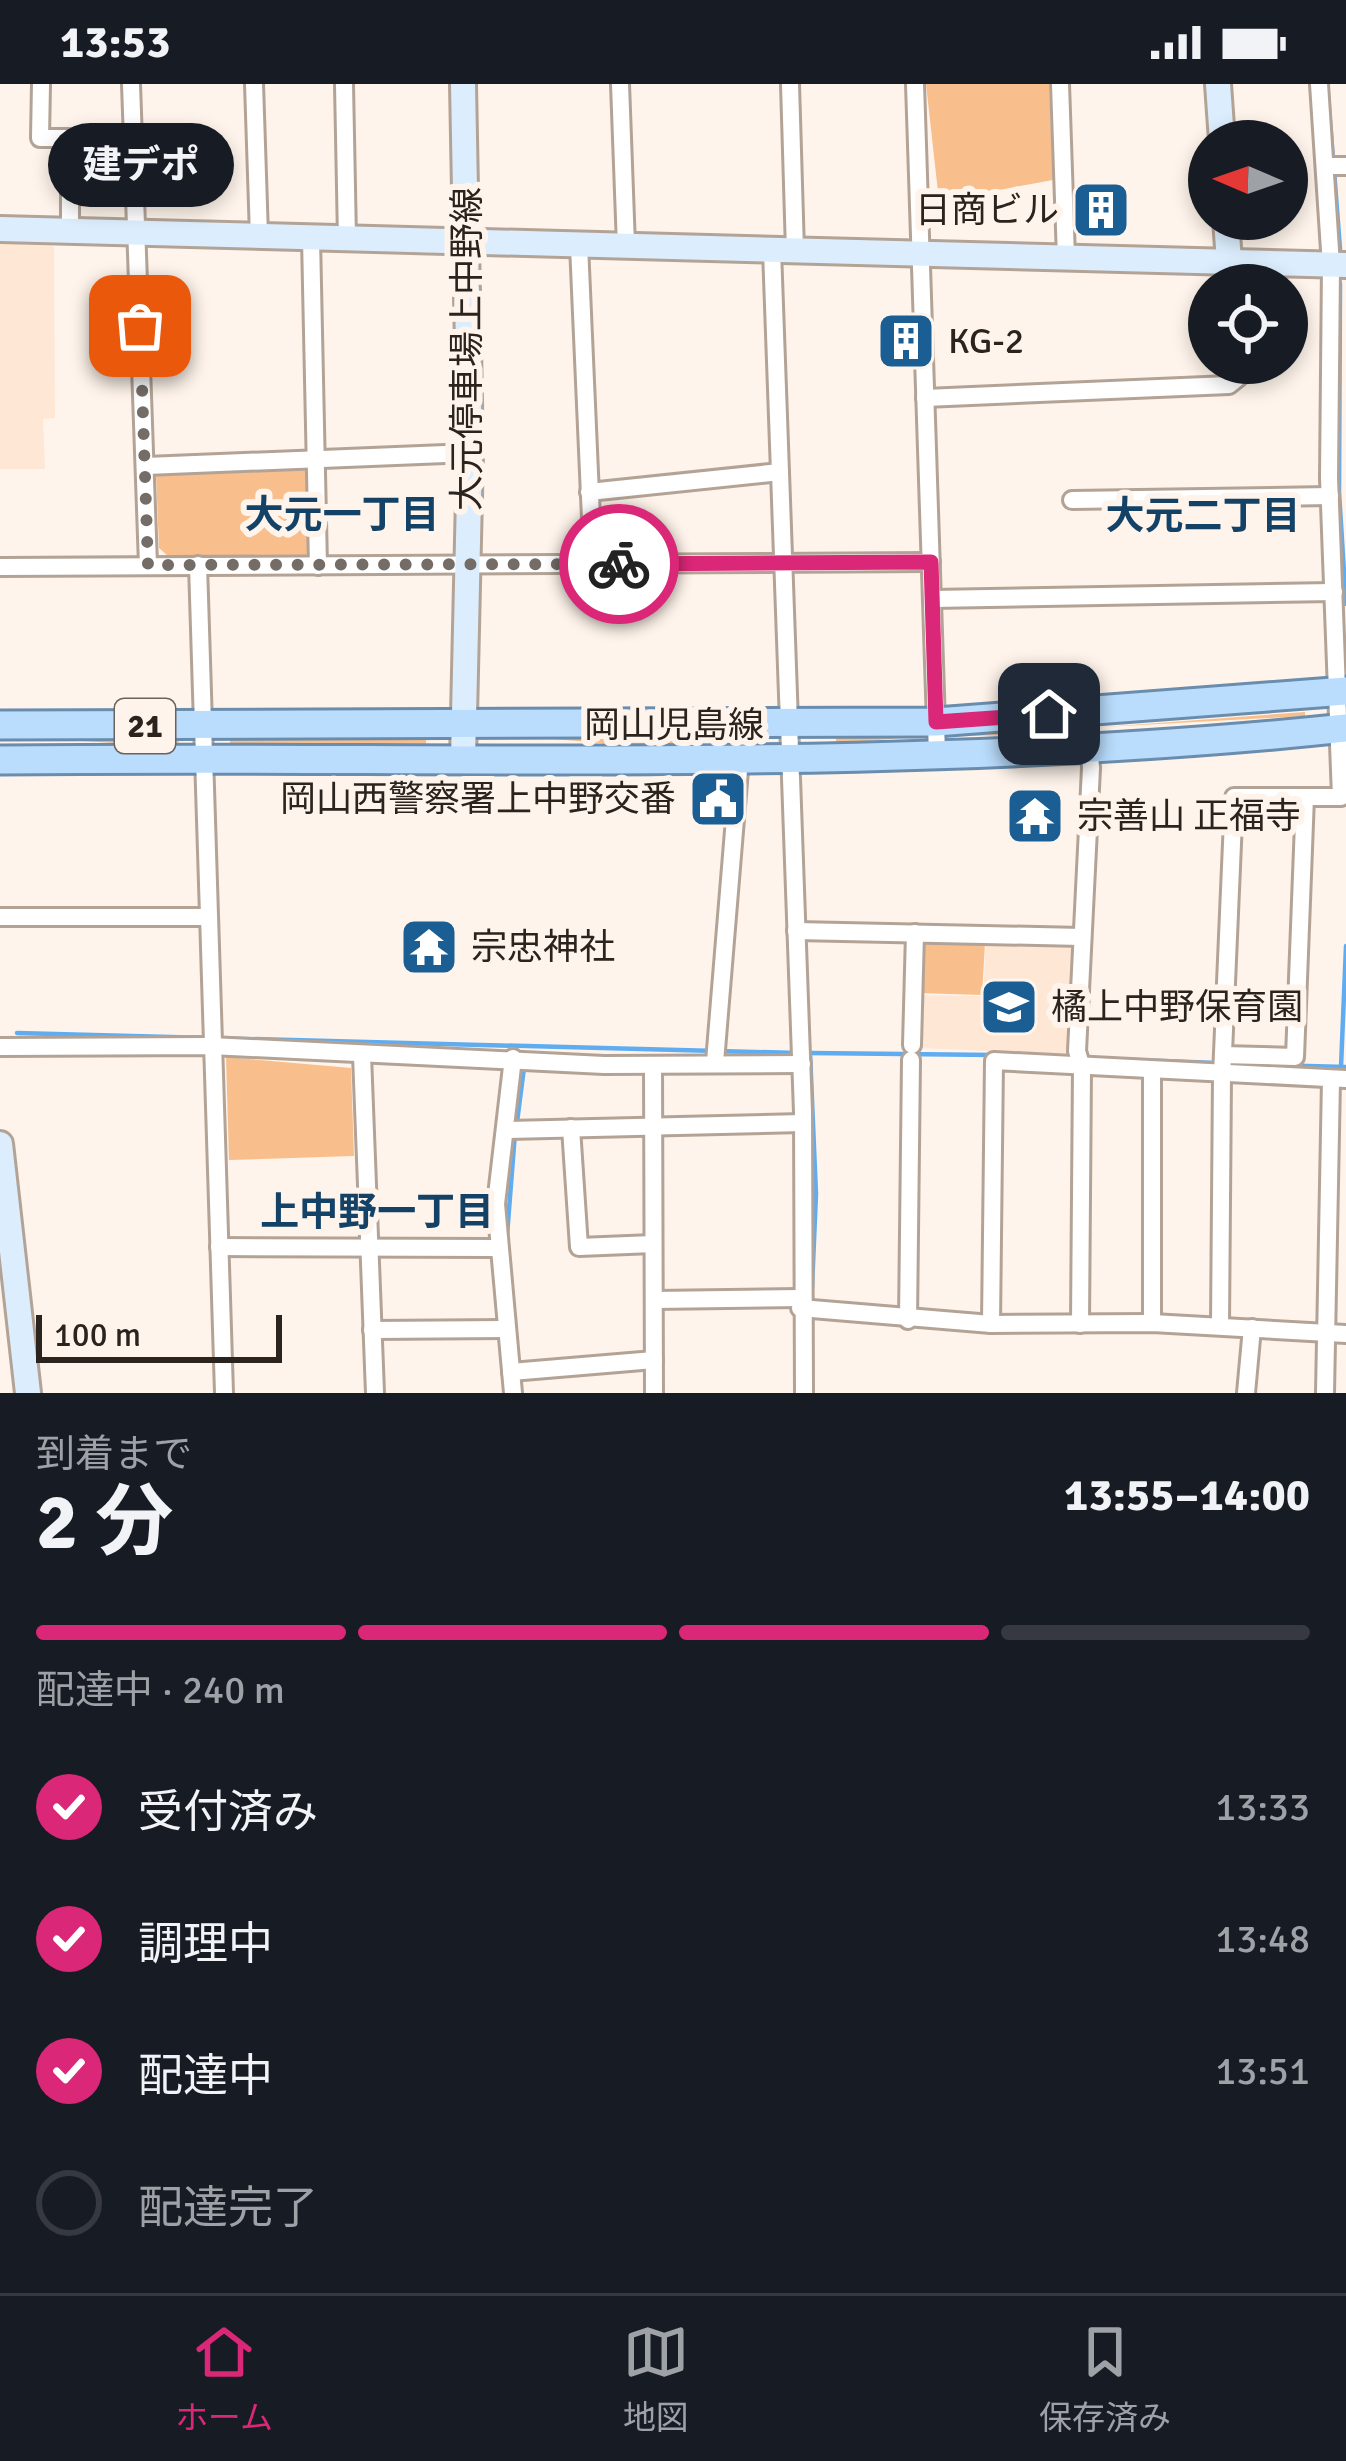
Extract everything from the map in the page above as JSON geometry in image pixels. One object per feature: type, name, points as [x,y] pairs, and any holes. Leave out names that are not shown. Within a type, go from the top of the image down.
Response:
[{"type":"main road","name":"岡山児島線","points":[[0,725],[936,722],[1342,692]]},
{"type":"main road","name":"岡山児島線","points":[[0,760],[937,754],[1342,729]]},
{"type":"street","points":[[40,84],[40,138],[70,138],[70,231]]},
{"type":"street","points":[[131,84],[148,565]]},
{"type":"street","points":[[254,84],[259,236]]},
{"type":"street","points":[[344,84],[347,239]]},
{"type":"street","name":"大元停車場上中野線","points":[[463,759],[470,453],[464,84]]},
{"type":"street","points":[[620,84],[626,246]]},
{"type":"street","points":[[790,84],[780,472],[803,1123],[803,1393]]},
{"type":"street","points":[[915,84],[937,754]]},
{"type":"street","points":[[1060,84],[1066,258]]},
{"type":"street","points":[[1218,84],[1221,120]]},
{"type":"street","points":[[1220,1325],[1223,1065],[1234,797],[1341,797],[1344,772],[1334,592],[1339,265],[1335,166],[1319,84]]},
{"type":"street","points":[[0,229],[1066,258],[1188,270]]},
{"type":"street","points":[[310,238],[318,566]]},
{"type":"street","points":[[579,245],[593,564]]},
{"type":"street","points":[[1308,268],[1339,265]]},
{"type":"street","points":[[925,398],[1230,384]]},
{"type":"street","points":[[146,466],[470,453]]},
{"type":"street","points":[[590,492],[780,472]]},
{"type":"street","points":[[1072,500],[1336,483]]},
{"type":"street","points":[[0,567],[931,562]]},
{"type":"street","points":[[198,565],[224,1393]]},
{"type":"street","points":[[932,598],[1334,592]]},
{"type":"street","points":[[1080,1324],[1087,712]]},
{"type":"street","points":[[716,1056],[740,758]]},
{"type":"street","points":[[992,1324],[994,1061],[1080,1061],[1152,1072],[1295,1057],[1305,797]]},
{"type":"street","points":[[0,917],[206,917]]},
{"type":"street","points":[[796,931],[1082,937]]},
{"type":"street","points":[[908,1320],[915,933]]},
{"type":"street","points":[[0,1047],[211,1038],[362,1055],[652,1065],[716,1056],[801,1057]]},
{"type":"street","points":[[362,1055],[375,1393]]},
{"type":"street","points":[[513,1058],[511,1130],[497,1248],[506,1329],[517,1371],[513,1393]]},
{"type":"street","points":[[652,1065],[654,1393]]},
{"type":"street","points":[[1223,1065],[1339,1080],[1325,1393]]},
{"type":"street","points":[[1152,1072],[1152,1323]]},
{"type":"street","points":[[511,1130],[803,1123]]},
{"type":"street","points":[[571,1128],[580,1247],[653,1244]]},
{"type":"street","points":[[0,1144],[28,1393]]},
{"type":"street","points":[[219,1247],[497,1248]]},
{"type":"street","points":[[654,1300],[805,1306],[908,1320],[1220,1325],[1346,1334]]},
{"type":"street","points":[[1246,1393],[1252,1328]]},
{"type":"street","points":[[373,1330],[506,1329]]},
{"type":"street","points":[[517,1371],[654,1360]]},
{"type":"shaded area","points":[[926,84],[1049,84],[1053,180],[939,201]]},
{"type":"shaded area","points":[[0,243],[54,246],[55,418],[43,419],[45,469],[0,469]]},
{"type":"shaded area","points":[[305,465],[310,471],[312,549],[305,557],[169,557],[159,548],[156,474]]},
{"type":"shaded area","points":[[1305,712],[1305,716],[1104,727]]},
{"type":"shaded area","points":[[1066,725],[1067,734],[960,736],[960,734]]},
{"type":"shaded area","points":[[919,735],[920,736],[837,744],[835,736]]},
{"type":"shaded area","points":[[518,736],[742,743],[613,744]]},
{"type":"shaded area","points":[[35,738],[173,738],[179,741],[177,747]]},
{"type":"shaded area","points":[[230,739],[426,739],[426,747],[230,746]]},
{"type":"shaded area","points":[[921,941],[985,943],[982,995],[917,993]]},
{"type":"shaded area","points":[[986,942],[1069,944],[1073,950],[1068,1054],[916,1048],[917,995],[983,996]]},
{"type":"shaded area","points":[[226,1057],[351,1068],[354,1156],[229,1160]]},
{"type":"waterway","points":[[1327,84],[1333,159]]},
{"type":"waterway","points":[[1334,170],[1340,249]]},
{"type":"waterway","points":[[1340,283],[1339,492],[1346,604]]},
{"type":"waterway","points":[[1341,1067],[1346,946]]},
{"type":"waterway","points":[[17,1033],[797,1053]]},
{"type":"waterway","points":[[809,1053],[995,1055]]},
{"type":"waterway","points":[[810,1053],[816,1194],[812,1288]]},
{"type":"waterway","points":[[1108,1059],[1217,1063]]},
{"type":"waterway","points":[[1228,1064],[1346,1067]]},
{"type":"waterway","points":[[517,1122],[524,1068]]},
{"type":"waterway","points":[[507,1235],[515,1133]]},
{"type":"way so far","points":[[140,326],[148,565],[619,564]]},
{"type":"place","name":"日商ビル","points":[[1101,210]]},
{"type":"place","name":"建デポ","points":[[140,326]]},
{"type":"place","name":"KG-2","points":[[906,341]]},
{"type":"place","name":"岡山西警察署上中野交番","points":[[718,799]]},
{"type":"place","name":"宗善山 正福寺","points":[[1035,816]]},
{"type":"place","name":"宗忠神社","points":[[429,947]]},
{"type":"place","name":"橘上中野保育園","points":[[1009,1007]]},
{"type":"district","name":"大元一丁目","points":[[342,515]]},
{"type":"district","name":"大元二丁目","points":[[1203,516]]},
{"type":"district","name":"上中野一丁目","points":[[377,1212]]},
{"type":"route","points":[[619,564],[931,562],[936,722],[1049,714]]}]
